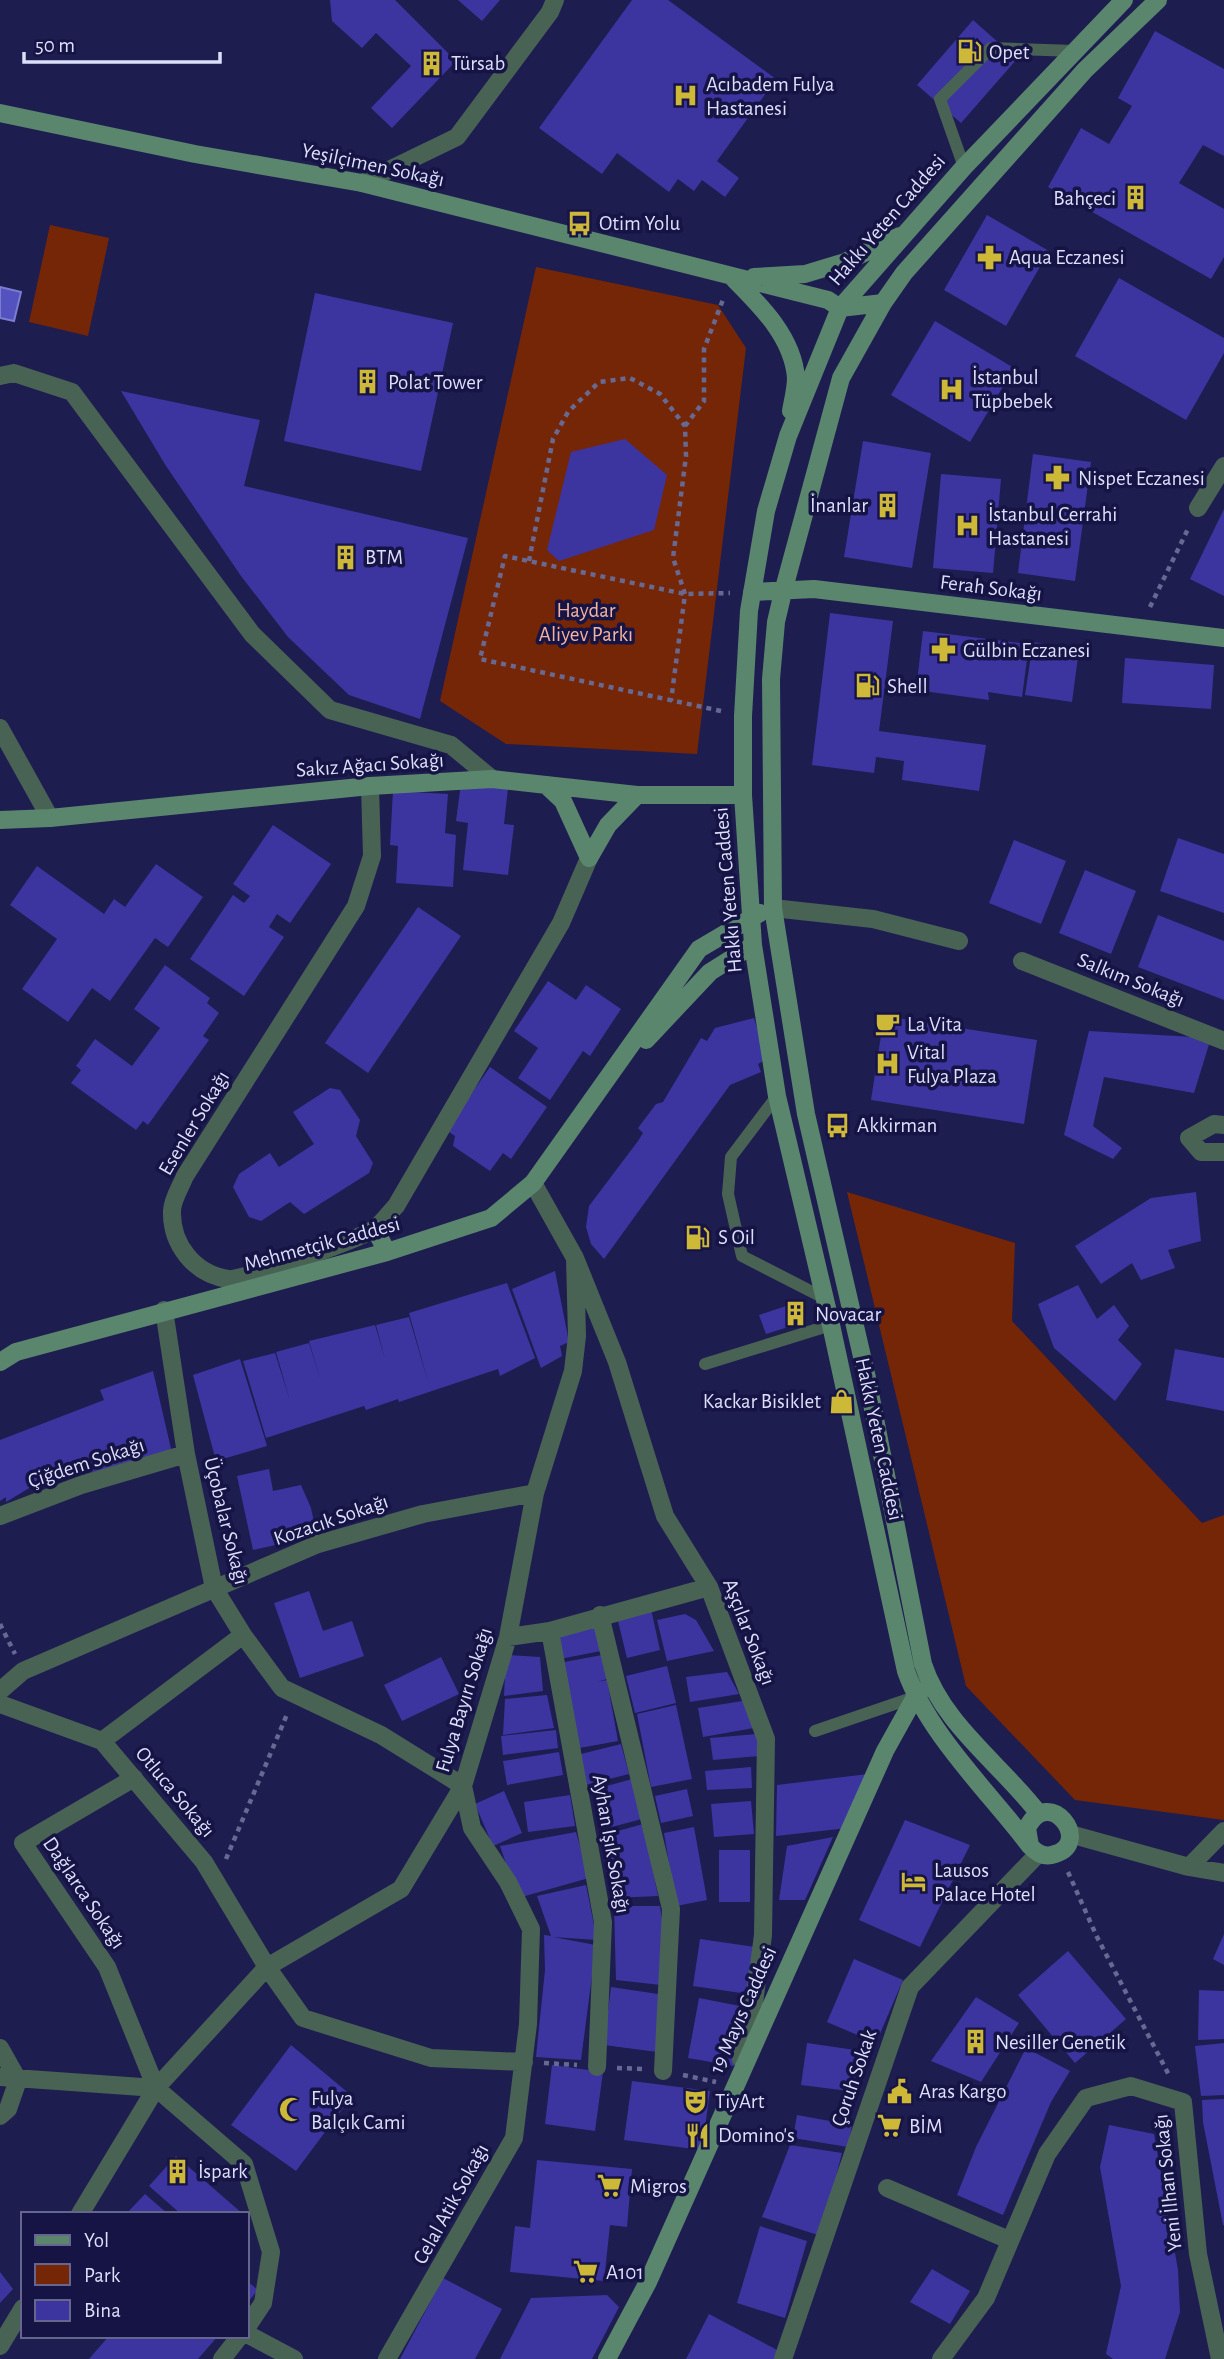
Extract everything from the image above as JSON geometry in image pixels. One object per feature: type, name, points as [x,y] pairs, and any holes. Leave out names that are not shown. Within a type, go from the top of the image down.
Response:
[{"type":"main road","name":"Hakkı Yeten Caddesi","points":[[1034,1850],[915,1697],[906,1671],[831,1325],[776,1096],[752,945],[743,795],[743,716],[752,592],[765,510],[788,436],[840,308],[964,167],[1124,0]]},
{"type":"main road","name":"Hakkı Yeten Caddesi","points":[[1070,1834],[1060,1815],[1049,1812],[1039,1814],[961,1728],[929,1685],[867,1378],[806,1114],[773,908],[771,679],[776,622],[841,378],[883,303],[904,273],[1085,70],[1158,0]]},
{"type":"main road","name":"Yeşilçimen Sokağı","points":[[0,113],[195,154],[362,183],[733,278],[828,299],[840,308]]},
{"type":"main road","name":"Yeşilçimen Sokağı","points":[[733,278],[805,274],[845,262],[907,233]]},
{"type":"main road","points":[[733,278],[762,307],[784,338],[796,378],[788,436]]},
{"type":"main road","points":[[840,308],[883,303]]},
{"type":"main road","name":"Ferah Sokağı","points":[[752,592],[814,589],[1139,630],[1224,638]]},
{"type":"main road","name":"Sakız Ağacı Sokağı","points":[[0,820],[50,818],[370,786],[492,779],[637,795],[743,795]]},
{"type":"main road","points":[[545,785],[563,801],[589,858]]},
{"type":"main road","points":[[589,858],[608,825],[637,795]]},
{"type":"main road","points":[[752,945],[773,908]]},
{"type":"main road","name":"Mehmetçik Caddesi","points":[[0,1362],[16,1352],[387,1252],[491,1218],[533,1183],[699,949],[750,918],[773,908]]},
{"type":"main road","name":"Mehmetçik Caddesi","points":[[602,1087],[710,972],[752,945]]},
{"type":"main road","points":[[374,1229],[387,1252]]},
{"type":"main road","name":"19 Mayıs Caddesi","points":[[607,2359],[648,2282],[885,1751],[915,1697],[929,1685]]},
{"type":"main road","points":[[1039,1814],[1027,1828],[1034,1850],[1049,1856],[1059,1853],[1067,1845],[1070,1834]]},
{"type":"street","points":[[362,183],[457,137],[550,12],[555,0]]},
{"type":"street","points":[[5,373],[72,391],[253,634],[331,710],[450,745],[492,779]]},
{"type":"street","points":[[1198,508],[1222,474]]},
{"type":"street","points":[[0,728],[50,818]]},
{"type":"street","name":"Esenler Sokağı","points":[[370,786],[372,856],[356,906],[185,1176],[172,1208],[174,1233],[186,1256],[205,1271],[229,1280],[329,1248],[374,1229],[396,1206],[561,923],[589,858]]},
{"type":"street","points":[[773,908],[873,919],[959,941]]},
{"type":"street","name":"Salkım Sokağı","points":[[1022,961],[1224,1041]]},
{"type":"street","points":[[1224,1125],[1214,1124],[1189,1139],[1201,1152],[1224,1152]]},
{"type":"street","name":"Aşçılar Sokağı","points":[[533,1183],[575,1258],[617,1362],[665,1516],[709,1587],[766,1740],[763,1935],[751,2026],[734,2086]]},
{"type":"street","name":"Fulya Bayırı Sokağı","points":[[81,2212],[156,2088],[267,1967],[401,1889],[463,1786],[508,1637],[536,1493],[573,1371],[577,1336],[575,1258]]},
{"type":"street","name":"Üçobalar Sokağı","points":[[164,1310],[186,1454],[214,1588],[243,1635],[282,1688],[381,1735],[463,1786]]},
{"type":"street","name":"Çiğdem Sokağı","points":[[0,1516],[81,1485],[186,1454]]},
{"type":"street","name":"Kozacık Sokağı","points":[[0,1691],[23,1671],[331,1540],[423,1514],[536,1493]]},
{"type":"street","points":[[508,1637],[550,1631],[709,1587]]},
{"type":"street","points":[[600,1615],[671,1909],[663,2071]]},
{"type":"street","name":"Ayhan Işık Sokağı","points":[[550,1631],[603,1922],[597,2067]]},
{"type":"street","points":[[102,1741],[243,1635]]},
{"type":"street","name":"Otluca Sokağı","points":[[0,1704],[102,1741],[204,1862],[267,1967]]},
{"type":"street","name":"Dağlarca Sokağı","points":[[134,1778],[23,1843],[107,1967],[156,2088]]},
{"type":"street","name":"Celal Atik Sokağı","points":[[387,2359],[514,2138],[528,2024],[531,1929],[508,1882],[472,1828],[463,1786]]},
{"type":"street","points":[[1189,1867],[1224,1831]]},
{"type":"street","points":[[1070,1834],[1189,1867],[1224,1873]]},
{"type":"street","name":"Çoruh Sokak","points":[[783,2359],[910,1987],[1034,1850]]},
{"type":"street","points":[[267,1967],[303,2018],[431,2058],[524,2062]]},
{"type":"street","points":[[0,2048],[18,2080],[8,2109],[0,2116]]},
{"type":"street","points":[[0,2077],[156,2088],[244,2164],[271,2252],[263,2303],[248,2326]]},
{"type":"street","points":[[941,2359],[986,2298],[1047,2154],[1086,2098],[1131,2086],[1183,2102]]},
{"type":"street","name":"Yeni İlhan Sokağı","points":[[1183,2102],[1198,2254],[1220,2359]]},
{"type":"street","points":[[887,2188],[1009,2240]]},
{"type":"street","points":[[0,2346],[21,2311]]},
{"type":"street","points":[[248,2335],[294,2359]]},
{"type":"street","points":[[222,2359],[238,2338]]},
{"type":"lane","points":[[964,167],[940,99],[991,48],[1075,51]]},
{"type":"lane","points":[[776,1096],[731,1157],[728,1194],[739,1244],[742,1256],[824,1298]]},
{"type":"lane","points":[[705,1364],[831,1325]]},
{"type":"lane","points":[[815,1731],[915,1697]]},
{"type":"path","points":[[685,426],[704,401],[704,349],[733,278]]},
{"type":"path","points":[[529,561],[553,439],[568,412],[598,382],[629,378],[660,394],[685,426],[686,456],[673,558],[685,594],[671,701]]},
{"type":"path","points":[[1139,630],[1198,508]]},
{"type":"path","points":[[743,716],[480,659],[505,555],[685,594],[752,592]]},
{"type":"path","points":[[0,1624],[23,1671]]},
{"type":"path","points":[[216,1882],[296,1693]]},
{"type":"path","name":"Yeni İlhan Sokağı","points":[[1059,1853],[1097,1937],[1183,2102]]},
{"type":"path","points":[[524,2062],[663,2071],[734,2086]]},
{"type":"green space","points":[[50,225],[109,238],[88,336],[29,322]]},
{"type":"green space","name":"Haydar Aliyev Parkı","points":[[536,267],[718,305],[746,348],[697,754],[506,744],[440,701]]},
{"type":"green space","points":[[847,1192],[1015,1243],[1012,1321],[1202,1523],[1224,1515],[1224,1820],[1075,1800],[966,1686]]},
{"type":"shaded area","points":[[0,287],[21,292],[14,321],[0,318]]},
{"type":"building","name":"Türsab","points":[[330,0],[395,0],[456,61],[392,128],[371,108],[411,66],[376,33],[362,48],[332,21]]},
{"type":"building","points":[[458,0],[500,0],[482,21]]},
{"type":"building","points":[[632,0],[668,0],[776,79],[717,161],[739,178],[725,197],[702,180],[694,191],[678,179],[669,192],[617,153],[602,174],[539,128]]},
{"type":"building","points":[[973,20],[1017,59],[961,123],[917,85]]},
{"type":"building","points":[[1155,31],[1224,69],[1224,156],[1203,145],[1179,183],[1224,209],[1224,257],[1211,279],[1048,187],[1081,128],[1109,144],[1132,106],[1118,98]]},
{"type":"building","points":[[987,215],[1049,251],[1006,326],[944,290]]},
{"type":"building","points":[[1119,278],[1224,338],[1224,353],[1186,420],[1075,356]]},
{"type":"building","name":"Polat Tower","points":[[315,293],[453,323],[421,471],[284,441]]},
{"type":"building","points":[[935,321],[1014,368],[970,442],[891,395]]},
{"type":"building","name":"BTM","points":[[121,391],[260,420],[244,486],[468,538],[420,719],[349,695],[288,637],[241,576],[166,466]]},
{"type":"building","points":[[625,439],[667,475],[654,530],[559,561],[547,550],[571,452]]},
{"type":"building","name":"İnanlar","points":[[863,441],[931,453],[912,568],[844,557]]},
{"type":"building","points":[[1033,454],[1091,462],[1075,581],[1018,573]]},
{"type":"building","name":"İstanbul Cerrahi Hastanesi","points":[[941,474],[1001,479],[993,573],[933,568]]},
{"type":"building","points":[[1224,509],[1224,596],[1190,579]]},
{"type":"building","points":[[830,613],[893,621],[879,731],[986,745],[979,791],[902,780],[904,761],[876,757],[874,773],[812,765]]},
{"type":"building","points":[[923,631],[1029,644],[1022,697],[988,692],[989,700],[916,690]]},
{"type":"building","points":[[1033,642],[1079,649],[1072,702],[1025,695]]},
{"type":"building","points":[[1125,658],[1214,665],[1211,709],[1122,703]]},
{"type":"building","points":[[461,783],[508,788],[504,824],[514,825],[508,875],[463,870],[468,823],[456,821]]},
{"type":"building","points":[[393,791],[448,794],[445,833],[456,835],[453,887],[396,883],[398,846],[390,845]]},
{"type":"building","points":[[273,825],[331,864],[290,923],[277,914],[269,927],[284,937],[244,996],[190,959],[233,895],[244,903],[250,896],[233,884]]},
{"type":"building","points":[[1178,838],[1224,854],[1224,913],[1160,891]]},
{"type":"building","points":[[1014,840],[1066,861],[1041,924],[989,903]]},
{"type":"building","points":[[156,864],[203,897],[168,947],[155,938],[110,1001],[92,988],[68,1022],[22,989],[57,939],[10,905],[37,866],[104,914],[114,899],[125,907]]},
{"type":"building","points":[[1085,870],[1136,891],[1111,954],[1059,933]]},
{"type":"building","points":[[418,907],[461,936],[368,1073],[325,1043]]},
{"type":"building","points":[[1158,915],[1224,941],[1224,1000],[1138,967]]},
{"type":"building","points":[[165,965],[210,998],[207,1003],[219,1013],[203,1036],[209,1040],[148,1125],[143,1121],[136,1130],[71,1083],[81,1070],[76,1066],[95,1039],[132,1066],[160,1028],[134,1009]]},
{"type":"building","points":[[548,981],[576,1000],[586,985],[621,1009],[590,1056],[583,1051],[550,1100],[518,1078],[538,1048],[514,1031]]},
{"type":"building","points":[[884,1016],[1037,1040],[1024,1124],[871,1100]]},
{"type":"building","points":[[754,1018],[767,1059],[758,1064],[761,1072],[730,1085],[604,1259],[591,1244],[586,1227],[589,1206],[638,1141],[643,1133],[638,1128],[656,1104],[663,1102],[701,1038],[707,1041],[715,1028]]},
{"type":"building","points":[[1089,1031],[1211,1038],[1194,1093],[1104,1077],[1093,1126],[1122,1148],[1113,1159],[1064,1135]]},
{"type":"building","points":[[490,1067],[547,1107],[511,1159],[503,1153],[490,1171],[453,1146],[455,1136],[446,1130]]},
{"type":"building","points":[[330,1088],[340,1090],[360,1120],[356,1136],[373,1163],[369,1173],[304,1214],[290,1202],[261,1221],[249,1217],[233,1187],[239,1174],[270,1153],[279,1167],[314,1144],[293,1112]]},
{"type":"building","points":[[1196,1192],[1201,1241],[1168,1250],[1175,1268],[1141,1280],[1132,1263],[1101,1284],[1075,1246],[1151,1198]]},
{"type":"building","points":[[555,1271],[569,1342],[560,1346],[562,1356],[541,1368],[512,1289]]},
{"type":"building","points":[[507,1283],[535,1358],[500,1376],[498,1369],[399,1402],[398,1399],[366,1410],[364,1406],[266,1438],[243,1361],[275,1353],[290,1401],[276,1352],[309,1343],[321,1382],[309,1341],[375,1325],[385,1359],[376,1325],[409,1317],[429,1385],[409,1313]]},
{"type":"building","points":[[1078,1285],[1097,1319],[1114,1305],[1129,1326],[1118,1340],[1142,1364],[1115,1401],[1054,1348],[1038,1304]]},
{"type":"building","points":[[798,1302],[804,1322],[766,1334],[759,1315]]},
{"type":"building","points":[[1175,1349],[1224,1358],[1224,1411],[1166,1400]]},
{"type":"building","points":[[240,1359],[267,1446],[216,1461],[193,1375]]},
{"type":"building","points":[[153,1371],[172,1453],[31,1487],[6,1502],[6,1497],[0,1501],[0,1440],[104,1400],[100,1390]]},
{"type":"building","points":[[269,1469],[273,1491],[301,1485],[311,1508],[317,1536],[253,1550],[237,1476]]},
{"type":"building","points":[[309,1591],[323,1631],[352,1621],[364,1656],[300,1678],[274,1603]]},
{"type":"building","points":[[651,1609],[660,1650],[627,1658],[617,1617]]},
{"type":"building","points":[[685,1614],[696,1620],[714,1651],[667,1661],[657,1620]]},
{"type":"building","points":[[596,1623],[601,1651],[560,1659],[554,1630]]},
{"type":"building","points":[[506,1655],[540,1657],[543,1691],[504,1696]]},
{"type":"building","points":[[602,1655],[607,1679],[597,1682],[607,1680],[618,1741],[574,1749],[559,1663]]},
{"type":"building","points":[[441,1657],[459,1694],[402,1721],[384,1685]]},
{"type":"building","points":[[667,1666],[676,1703],[635,1713],[626,1676]]},
{"type":"building","points":[[727,1672],[739,1694],[690,1702],[686,1677]]},
{"type":"building","points":[[547,1695],[554,1728],[503,1735],[505,1699]]},
{"type":"building","points":[[749,1700],[754,1728],[703,1737],[698,1708]]},
{"type":"building","points":[[676,1705],[692,1779],[651,1787],[637,1714]]},
{"type":"building","points":[[556,1730],[558,1748],[503,1755],[501,1736]]},
{"type":"building","points":[[757,1734],[759,1756],[713,1760],[710,1738]]},
{"type":"building","points":[[621,1744],[629,1774],[585,1785],[577,1755]]},
{"type":"building","points":[[559,1752],[563,1775],[507,1785],[503,1761]]},
{"type":"building","points":[[751,1767],[752,1788],[707,1790],[705,1771]]},
{"type":"building","points":[[868,1774],[848,1828],[776,1836],[777,1785]]},
{"type":"building","points":[[632,1779],[642,1819],[604,1829],[593,1790]]},
{"type":"building","points":[[687,1789],[693,1816],[661,1823],[655,1796]]},
{"type":"building","points":[[504,1791],[522,1833],[493,1846],[475,1804]]},
{"type":"building","points":[[570,1795],[575,1826],[528,1832],[524,1802]]},
{"type":"building","points":[[751,1801],[754,1834],[714,1837],[711,1804]]},
{"type":"building","name":"Lausos Palace Hotel","points":[[905,1820],[970,1845],[920,1947],[859,1920]]},
{"type":"building","points":[[643,1824],[658,1896],[612,1898],[600,1836]]},
{"type":"building","points":[[694,1827],[707,1900],[676,1906],[664,1833]]},
{"type":"building","points":[[576,1832],[589,1878],[518,1898],[500,1846]]},
{"type":"building","points":[[833,1837],[805,1900],[779,1900],[787,1846]]},
{"type":"building","points":[[719,1850],[750,1850],[750,1902],[719,1902]]},
{"type":"building","points":[[586,1885],[597,1940],[553,1937],[596,1945],[581,2060],[536,2057],[545,1970],[544,1935],[551,1936],[537,1896]]},
{"type":"building","points":[[614,1906],[660,1906],[667,1955],[661,1985],[616,1980]]},
{"type":"building","points":[[1224,1934],[1224,1965],[1213,1959]]},
{"type":"building","points":[[700,1939],[755,1947],[748,1994],[693,1986]]},
{"type":"building","points":[[1068,1951],[1126,2019],[1075,2063],[1018,1995]]},
{"type":"building","points":[[854,1959],[903,1980],[876,2043],[827,2022]]},
{"type":"building","points":[[611,1987],[665,1995],[657,2052],[604,2045]]},
{"type":"building","points":[[1199,1990],[1224,1991],[1224,2039],[1198,2040]]},
{"type":"building","name":"Nesiller Genetik","points":[[976,1997],[1019,2023],[981,2082],[931,2061]]},
{"type":"building","points":[[699,1998],[745,2007],[734,2066],[688,2058]]},
{"type":"building","points":[[807,2043],[862,2051],[857,2092],[801,2085]]},
{"type":"building","points":[[1224,2043],[1224,2095],[1201,2096],[1195,2046]]},
{"type":"building","name":"Fulya Balçık Cami","points":[[291,2045],[352,2096],[296,2171],[231,2125]]},
{"type":"building","points":[[1026,2048],[1070,2071],[1051,2102],[1003,2215],[957,2195],[976,2147]]},
{"type":"building","points":[[552,2065],[603,2072],[595,2131],[545,2124]]},
{"type":"building","points":[[632,2081],[710,2091],[702,2150],[624,2140]]},
{"type":"building","points":[[1224,2099],[1223,2225],[1203,2122],[1202,2100]]},
{"type":"building","points":[[797,2115],[852,2125],[848,2147],[793,2138]]},
{"type":"building","points":[[1109,2125],[1154,2134],[1178,2270],[1180,2312],[1165,2359],[1113,2359],[1106,2354],[1121,2286],[1100,2167]]},
{"type":"building","points":[[790,2145],[842,2153],[821,2236],[762,2217]]},
{"type":"building","name":"İspark","points":[[176,2156],[241,2212],[179,2212],[149,2186]]},
{"type":"building","points":[[537,2160],[632,2169],[627,2227],[610,2225],[604,2281],[510,2272],[515,2226],[530,2228]]},
{"type":"building","points":[[145,2194],[166,2212],[128,2212]]},
{"type":"building","points":[[760,2226],[807,2241],[785,2318],[737,2303]]},
{"type":"building","points":[[932,2269],[970,2291],[950,2324],[910,2302]]},
{"type":"building","points":[[0,2272],[13,2289],[0,2303]]},
{"type":"building","points":[[443,2278],[502,2309],[475,2359],[400,2359]]},
{"type":"building","points":[[248,2282],[258,2290],[248,2302]]},
{"type":"building","points":[[607,2295],[619,2307],[592,2359],[500,2359],[531,2298]]},
{"type":"building","points":[[709,2314],[779,2351],[775,2359],[686,2359]]},
{"type":"building","points":[[107,2338],[216,2338],[198,2359],[89,2359]]},
{"type":"place","name":"Opet","points":[[969,52]]},
{"type":"place","name":"Türsab","points":[[431,63]]},
{"type":"place","name":"Acıbadem Fulya Hastanesi","points":[[686,96]]},
{"type":"place","name":"Bahçeci","points":[[1136,198]]},
{"type":"place","name":"Otim Yolu","points":[[579,223]]},
{"type":"place","name":"Aqua Eczanesi","points":[[989,257]]},
{"type":"place","name":"Polat Tower","points":[[368,382]]},
{"type":"place","name":"İstanbul Tüpbebek","points":[[952,389]]},
{"type":"place","name":"Nispet Eczanesi","points":[[1058,478]]},
{"type":"place","name":"İnanlar","points":[[888,505]]},
{"type":"place","name":"İstanbul Cerrahi Hastanesi","points":[[968,526]]},
{"type":"place","name":"BTM","points":[[345,557]]},
{"type":"place","name":"Gülbin Eczanesi","points":[[943,650]]},
{"type":"place","name":"Shell","points":[[867,686]]},
{"type":"place","name":"La Vita","points":[[887,1024]]},
{"type":"place","name":"Vital Fulya Plaza","points":[[887,1064]]},
{"type":"place","name":"Akkirman","points":[[837,1125]]},
{"type":"place","name":"S Oil","points":[[698,1237]]},
{"type":"place","name":"Novacar","points":[[795,1314]]},
{"type":"place","name":"Kackar Bisiklet","points":[[841,1401]]},
{"type":"place","name":"Lausos Palace Hotel","points":[[914,1882]]},
{"type":"place","name":"Nesiller Genetik","points":[[975,2042]]},
{"type":"place","name":"Aras Kargo","points":[[899,2091]]},
{"type":"place","name":"TiyArt","points":[[695,2101]]},
{"type":"place","name":"Fulya Balçık Cami","points":[[291,2110]]},
{"type":"place","name":"BİM","points":[[889,2126]]},
{"type":"place","name":"Domino's","points":[[698,2135]]},
{"type":"place","name":"İspark","points":[[178,2171]]},
{"type":"place","name":"Migros","points":[[610,2186]]},
{"type":"place","name":"A101","points":[[586,2272]]}]
